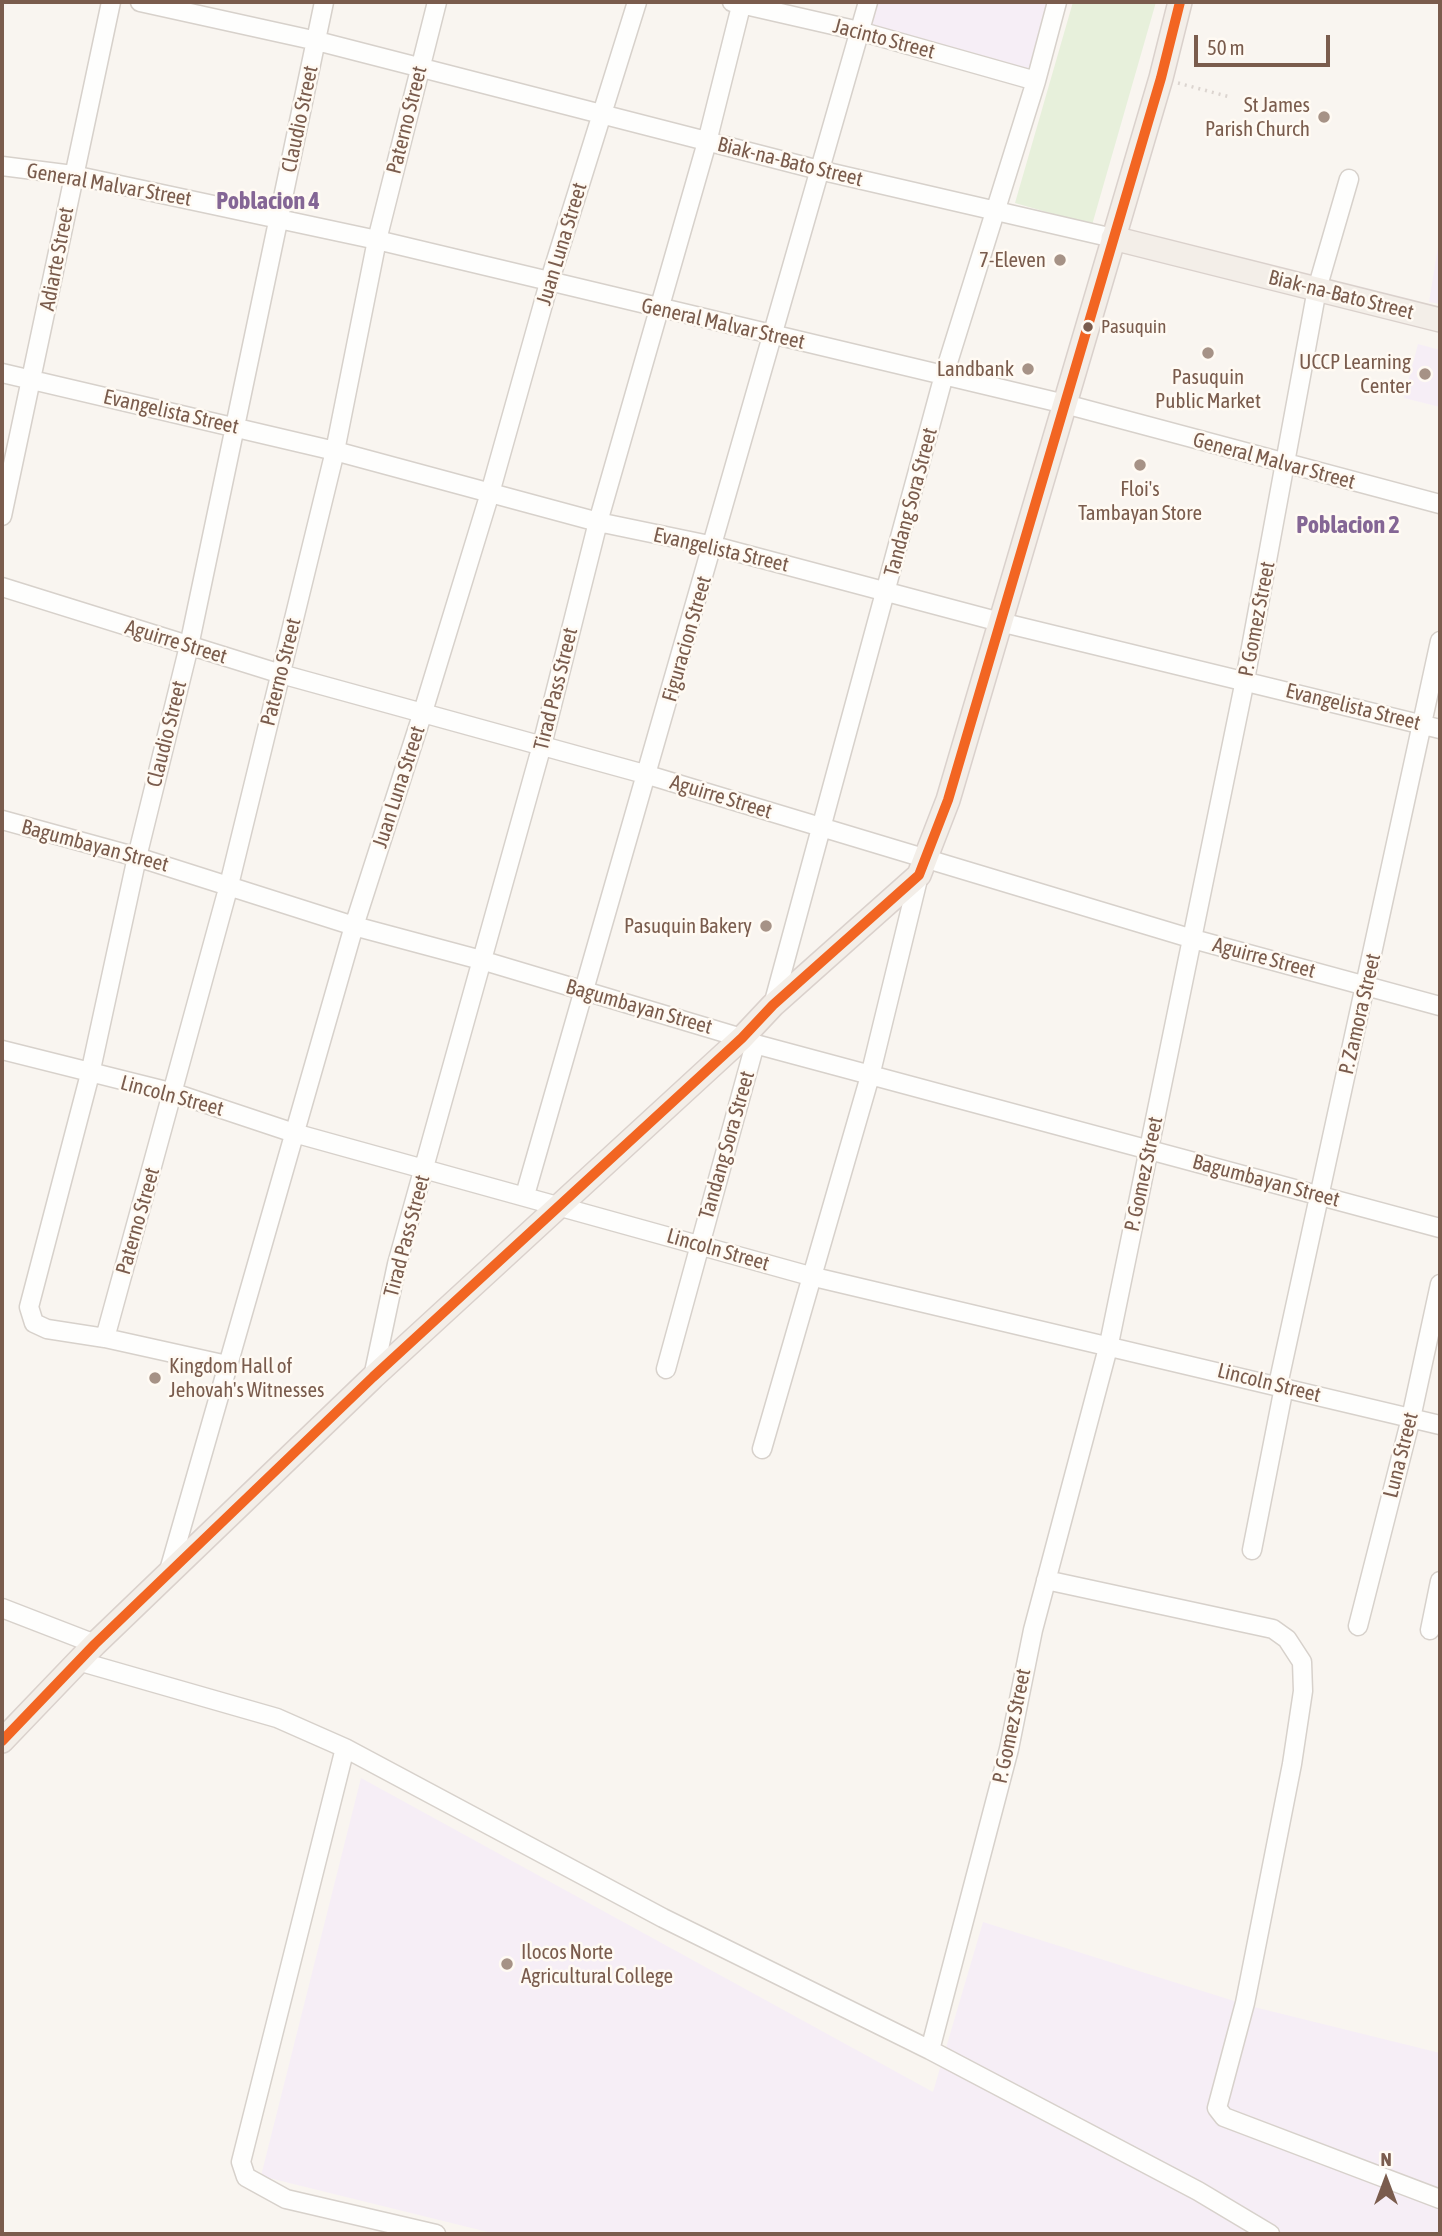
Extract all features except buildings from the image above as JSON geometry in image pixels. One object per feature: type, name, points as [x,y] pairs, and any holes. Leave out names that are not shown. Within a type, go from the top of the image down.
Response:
[{"type":"main road","points":[[2,1741],[95,1644],[373,1377],[558,1207],[749,1041],[773,1005],[923,867],[948,800],[1161,78],[1180,2]]},
{"type":"main road","name":"Biak-na-Bato Street","points":[[1113,238],[1440,320]]},
{"type":"street","name":"Adiarte Street","points":[[2,516],[111,2]]},
{"type":"street","name":"Biak-na-Bato Street","points":[[140,2],[317,41],[819,170],[994,213],[1113,238]]},
{"type":"street","name":"Claudio Street","points":[[105,1338],[39,1326],[32,1317],[30,1299],[90,1074],[137,857],[189,646],[324,2]]},
{"type":"street","name":"Paterno Street","points":[[105,1338],[229,885],[335,452],[377,240],[437,2]]},
{"type":"street","name":"Juan Luna Street","points":[[168,1574],[354,926],[490,493],[548,283],[636,2]]},
{"type":"street","name":"Figuracion Street","points":[[525,1195],[714,546],[771,336],[868,2]]},
{"type":"street","name":"Tandang Sora Street","points":[[773,1005],[944,375],[1036,81],[1057,2]]},
{"type":"street","name":"Jacinto Street","points":[[739,3],[859,32],[1036,81]]},
{"type":"street","name":"Tirad Pass Street","points":[[373,1377],[397,1264],[542,745],[598,522],[708,142],[739,3]]},
{"type":"street","name":"General Malvar Street","points":[[2,166],[74,175],[377,240],[548,283],[1065,404],[1440,504]]},
{"type":"street","name":"P. Gomez Street","points":[[930,2050],[1009,1749],[1046,1580],[1108,1344],[1245,680],[1317,289],[1349,179]]},
{"type":"street","name":"Evangelista Street","points":[[2,373],[237,427],[598,522],[714,546],[1000,622],[1431,726]]},
{"type":"street","name":"Aguirre Street","points":[[2,587],[281,674],[422,715],[542,745],[820,826],[923,867],[1440,1006]]},
{"type":"street","name":"P. Zamora Street","points":[[1252,1550],[1281,1386],[1320,1194],[1367,986],[1431,726],[1440,641]]},
{"type":"street","name":"Bagumbayan Street","points":[[2,821],[137,857],[354,926],[481,960],[870,1076],[1440,1228]]},
{"type":"street","points":[[762,1449],[870,1076],[923,867]]},
{"type":"street","name":"Tandang Sora Street","points":[[666,1368],[749,1041]]},
{"type":"street","name":"Lincoln Street","points":[[2,1050],[174,1093],[294,1133],[426,1167],[558,1207],[810,1276],[1108,1344],[1440,1425]]},
{"type":"street","name":"Luna Street","points":[[1359,1626],[1411,1418],[1440,1284]]},
{"type":"street","points":[[105,1338],[227,1365]]},
{"type":"street","points":[[1046,1580],[1273,1629],[1287,1639],[1302,1662],[1303,1691],[1292,1764],[1245,2003],[1217,2108],[1224,2117],[1440,2199]]},
{"type":"street","points":[[1430,1630],[1440,1581]]},
{"type":"street","points":[[2,1608],[95,1644]]},
{"type":"street","points":[[78,1661],[277,1718],[345,1748],[663,1918],[930,2050],[1198,2191],[1270,2234]]},
{"type":"street","points":[[345,1748],[241,2162],[246,2177],[286,2199],[436,2234]]},
{"type":"path","points":[[1161,78],[1230,97]]},
{"type":"shaded area","points":[[878,2],[1050,2],[1031,73],[870,27]]},
{"type":"shaded area","points":[[1440,235],[1440,304],[1429,302]]},
{"type":"shaded area","name":"UCCP Learning Center","points":[[1418,344],[1440,350],[1440,407],[1404,398]]},
{"type":"shaded area","name":"Ilocos Norte Agricultural College","points":[[361,1778],[933,2092],[983,1922],[1250,2006],[1440,2053],[1440,2234],[496,2234],[261,2176]]},
{"type":"green space","points":[[1073,2],[1156,2],[1092,225],[1015,203]]},
{"type":"transit line","points":[[2,1741],[95,1644],[373,1377],[742,1038],[773,1005],[919,875],[948,800],[1161,78],[1180,2]]},
{"type":"place","name":"St James Parish Church","points":[[1324,117]]},
{"type":"place","name":"7-Eleven","points":[[1060,260]]},
{"type":"place","name":"Pasuquin","points":[[1088,327]]},
{"type":"place","name":"Pasuquin Public Market","points":[[1208,353]]},
{"type":"place","name":"Landbank","points":[[1028,369]]},
{"type":"place","name":"UCCP Learning Center","points":[[1425,374]]},
{"type":"place","name":"Floi's Tambayan Store","points":[[1140,465]]},
{"type":"place","name":"Pasuquin Bakery","points":[[766,926]]},
{"type":"place","name":"Kingdom Hall of Jehovah's Witnesses","points":[[155,1378]]},
{"type":"place","name":"Ilocos Norte Agricultural College","points":[[507,1964]]},
{"type":"district","name":"Poblacion 4","points":[[268,201]]},
{"type":"district","name":"Poblacion 2","points":[[1348,525]]}]
